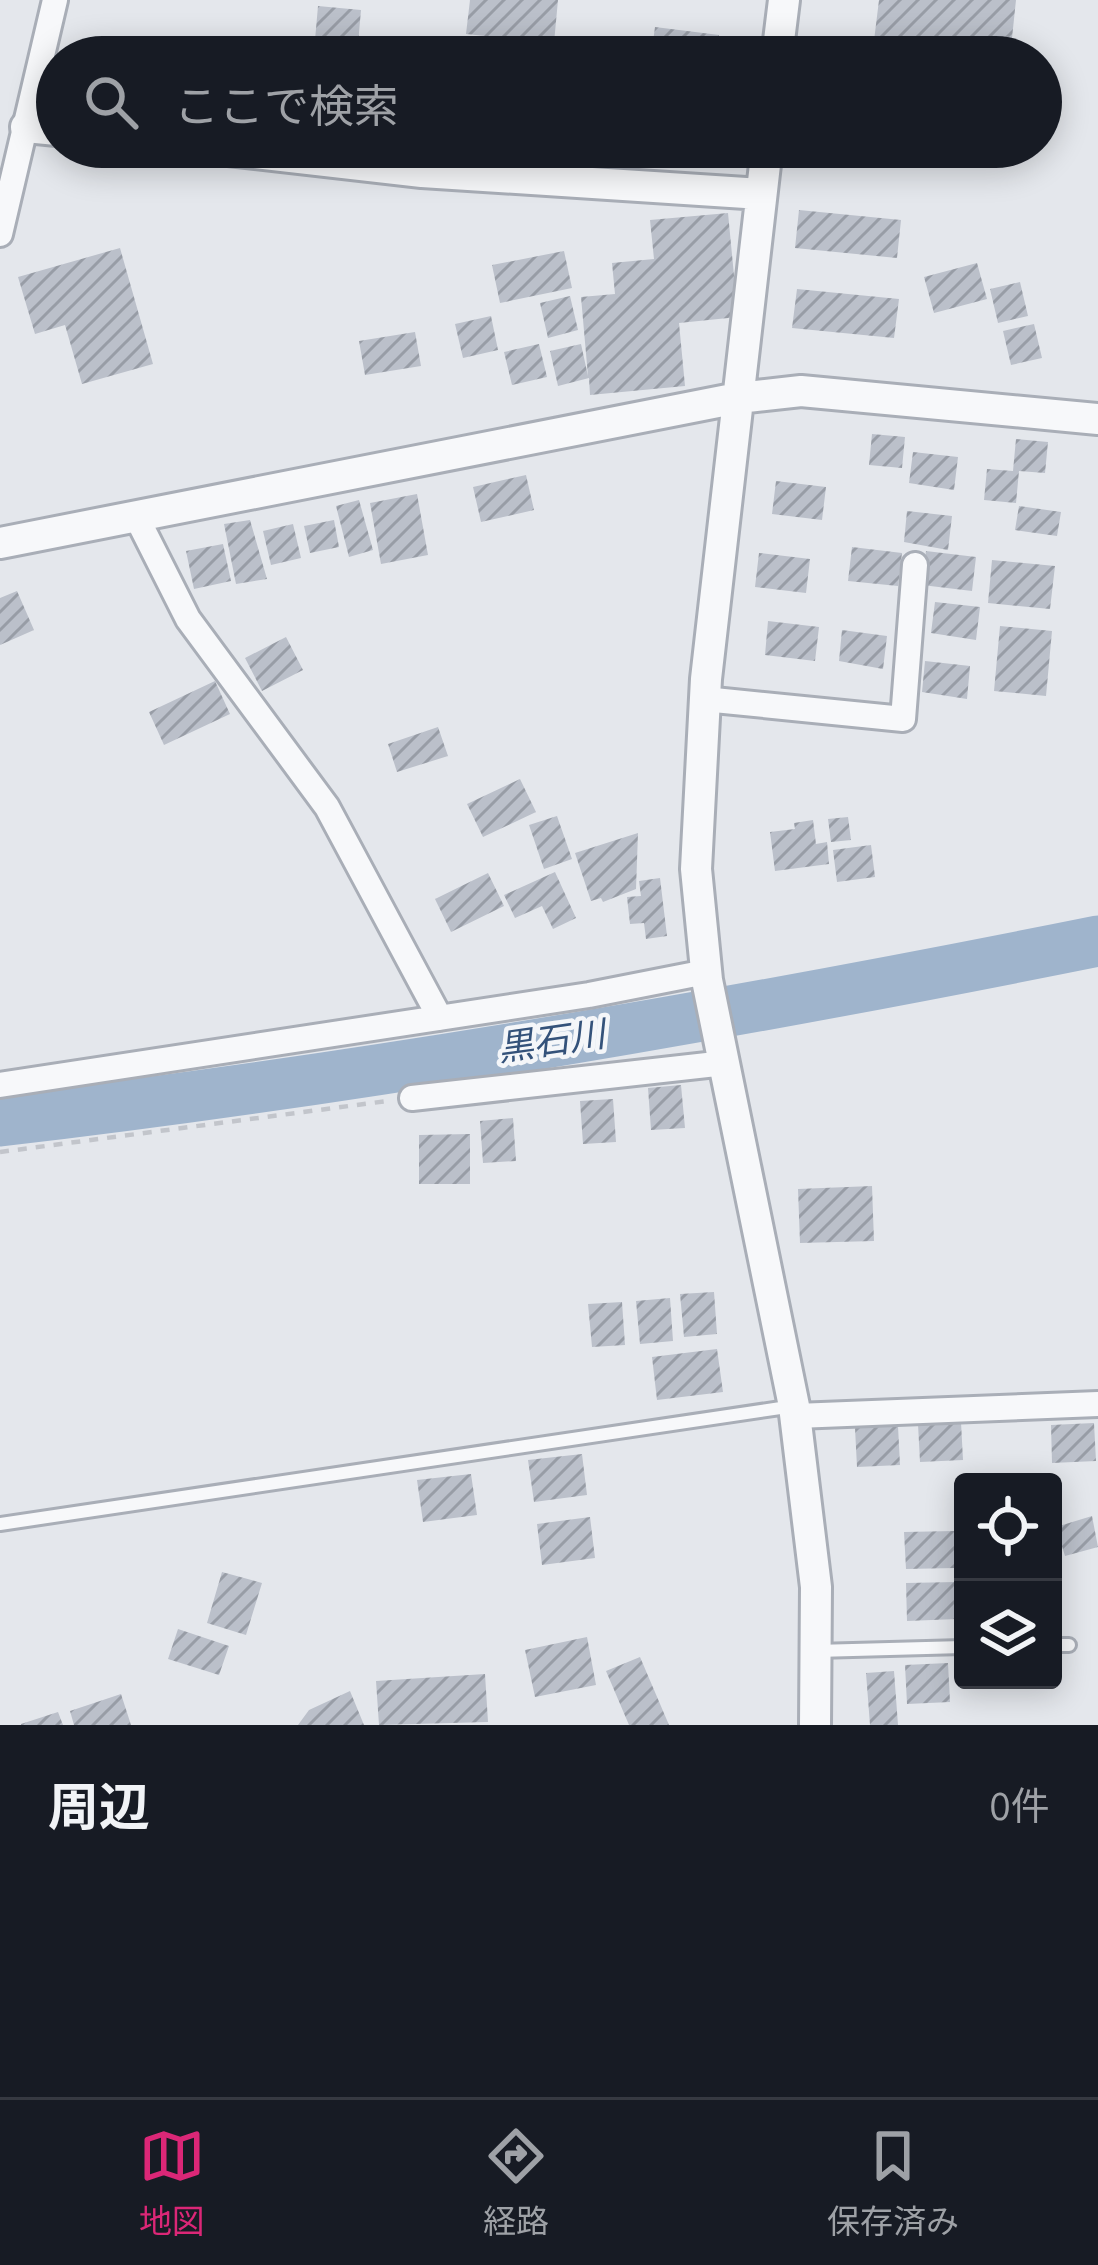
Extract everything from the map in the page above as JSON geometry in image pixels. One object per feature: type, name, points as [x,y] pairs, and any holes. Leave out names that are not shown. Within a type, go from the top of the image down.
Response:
[{"type":"street","points":[[51,36],[55,0]]},
{"type":"street","points":[[780,36],[784,0]]},
{"type":"street","points":[[0,234],[36,143]]},
{"type":"street","points":[[387,168],[761,194]]},
{"type":"street","points":[[764,168],[704,699],[696,869],[706,976],[795,1411],[816,1587],[815,1725]]},
{"type":"street","points":[[0,543],[738,398],[801,391],[1098,419]]},
{"type":"street","points":[[136,516],[188,619],[327,807],[440,1018]]},
{"type":"street","points":[[704,699],[903,719],[915,565]]},
{"type":"street","points":[[0,1085],[706,976]]},
{"type":"street","points":[[412,1097],[723,1054]]},
{"type":"street","points":[[795,1411],[1098,1404]]},
{"type":"lane","points":[[0,1524],[795,1411]]},
{"type":"lane","points":[[1062,1645],[1069,1645]]},
{"type":"lane","points":[[815,1651],[954,1647]]},
{"type":"path","points":[[0,1152],[412,1097]]},
{"type":"building","points":[[470,0],[558,0],[555,36],[466,34]]},
{"type":"building","points":[[879,0],[1016,0],[1012,36],[875,36]]},
{"type":"building","points":[[318,6],[361,10],[359,36],[315,36]]},
{"type":"building","points":[[655,27],[719,35],[719,36],[654,36]]},
{"type":"building","points":[[799,210],[901,220],[897,258],[795,248]]},
{"type":"building","points":[[728,213],[738,317],[679,323],[685,386],[590,395],[589,378],[558,386],[550,351],[581,344],[588,376],[581,297],[615,294],[612,263],[654,259],[650,220]]},
{"type":"building","points":[[120,248],[153,364],[82,384],[65,325],[35,334],[18,277]]},
{"type":"building","points":[[564,251],[572,288],[500,303],[492,265]]},
{"type":"building","points":[[977,263],[987,299],[934,313],[924,277]]},
{"type":"building","points":[[1020,282],[1028,316],[998,323],[990,289]]},
{"type":"building","points":[[797,289],[899,299],[894,338],[792,328]]},
{"type":"building","points":[[570,296],[578,330],[548,338],[540,303]]},
{"type":"building","points":[[491,316],[498,350],[463,358],[455,324]]},
{"type":"building","points":[[1034,324],[1042,358],[1011,365],[1003,331]]},
{"type":"building","points":[[415,332],[421,366],[365,375],[359,341]]},
{"type":"building","points":[[539,344],[547,377],[512,385],[504,352]]},
{"type":"building","points":[[872,434],[905,437],[902,468],[869,465]]},
{"type":"building","points":[[1016,439],[1048,442],[1045,473],[1019,471],[1016,503],[984,500],[987,469],[1013,471]]},
{"type":"building","points":[[913,452],[958,457],[954,490],[909,483]]},
{"type":"building","points":[[526,475],[534,510],[481,522],[473,487]]},
{"type":"building","points":[[776,481],[826,487],[822,520],[772,514]]},
{"type":"building","points":[[417,494],[428,555],[381,564],[370,503]]},
{"type":"building","points":[[359,500],[373,550],[349,557],[336,506]]},
{"type":"building","points":[[1019,506],[1061,512],[1057,536],[1015,530]]},
{"type":"building","points":[[907,511],[952,516],[948,550],[904,542]]},
{"type":"building","points":[[250,520],[267,579],[236,584],[224,524]]},
{"type":"building","points":[[334,520],[339,547],[310,553],[304,526]]},
{"type":"building","points":[[293,524],[301,558],[271,565],[263,531]]},
{"type":"building","points":[[223,544],[231,581],[194,589],[186,551]]},
{"type":"building","points":[[852,547],[902,553],[898,586],[848,581]]},
{"type":"building","points":[[926,551],[976,557],[972,591],[922,585]]},
{"type":"building","points":[[759,553],[810,559],[806,593],[755,587]]},
{"type":"building","points":[[992,560],[1055,566],[1050,609],[988,603]]},
{"type":"building","points":[[17,591],[34,630],[0,645],[0,598]]},
{"type":"building","points":[[935,602],[980,607],[976,640],[931,633]]},
{"type":"building","points":[[768,621],[819,627],[815,661],[765,655]]},
{"type":"building","points":[[1000,626],[1052,631],[1046,696],[994,691]]},
{"type":"building","points":[[842,630],[887,636],[883,669],[839,661]]},
{"type":"building","points":[[286,637],[303,670],[262,691],[245,658]]},
{"type":"building","points":[[925,661],[970,666],[967,699],[922,692]]},
{"type":"building","points":[[215,681],[230,714],[164,745],[149,712]]},
{"type":"building","points":[[438,727],[448,756],[397,772],[388,744]]},
{"type":"building","points":[[520,779],[536,812],[483,837],[467,804]]},
{"type":"building","points":[[557,816],[572,859],[544,869],[529,825]]},
{"type":"building","points":[[848,817],[851,840],[831,842],[828,819]]},
{"type":"building","points":[[813,820],[816,844],[827,842],[829,864],[775,871],[770,832],[795,829],[794,823]]},
{"type":"building","points":[[638,833],[636,889],[603,902],[601,898],[591,901],[575,853]]},
{"type":"building","points":[[871,845],[875,877],[837,882],[833,850]]},
{"type":"building","points":[[555,872],[576,918],[553,929],[542,906],[515,918],[504,895]]},
{"type":"building","points":[[488,873],[504,906],[451,932],[435,899]]},
{"type":"building","points":[[660,878],[667,936],[646,939],[644,923],[630,924],[627,897],[641,896],[639,881]]},
{"type":"building","points":[[681,1085],[685,1128],[651,1130],[648,1088]]},
{"type":"building","points":[[613,1099],[616,1142],[583,1144],[580,1101]]},
{"type":"building","points":[[513,1118],[516,1161],[483,1163],[480,1121]]},
{"type":"building","points":[[470,1134],[470,1184],[419,1184],[419,1135]]},
{"type":"building","points":[[872,1186],[874,1241],[800,1243],[798,1189]]},
{"type":"building","points":[[714,1292],[717,1334],[684,1337],[680,1294]]},
{"type":"building","points":[[670,1298],[673,1341],[640,1344],[636,1301]]},
{"type":"building","points":[[622,1302],[625,1345],[592,1347],[588,1304]]},
{"type":"building","points":[[717,1349],[723,1392],[657,1400],[652,1357]]},
{"type":"building","points":[[961,1422],[963,1460],[920,1462],[918,1424]]},
{"type":"building","points":[[1094,1423],[1096,1461],[1052,1463],[1051,1425]]},
{"type":"building","points":[[898,1426],[900,1465],[857,1467],[855,1428]]},
{"type":"building","points":[[582,1454],[587,1495],[534,1502],[528,1460]]},
{"type":"building","points":[[471,1474],[477,1515],[423,1522],[417,1480]]},
{"type":"building","points":[[1092,1516],[1098,1547],[1065,1556],[1062,1525]]},
{"type":"building","points":[[590,1517],[595,1558],[542,1565],[537,1524]]},
{"type":"building","points":[[954,1531],[954,1568],[906,1569],[904,1532]]},
{"type":"building","points":[[222,1572],[262,1583],[246,1635],[207,1623]]},
{"type":"building","points":[[954,1582],[954,1619],[907,1621],[906,1583]]},
{"type":"building","points":[[178,1629],[229,1646],[219,1675],[168,1659]]},
{"type":"building","points":[[587,1637],[596,1685],[535,1697],[525,1650]]},
{"type":"building","points":[[640,1657],[669,1725],[629,1725],[606,1671]]},
{"type":"building","points":[[948,1663],[950,1702],[907,1704],[905,1665]]},
{"type":"building","points":[[894,1671],[898,1725],[870,1725],[866,1673]]},
{"type":"building","points":[[485,1674],[488,1722],[379,1725],[376,1681]]},
{"type":"building","points":[[350,1691],[364,1725],[298,1725],[309,1710]]},
{"type":"building","points":[[121,1694],[131,1725],[74,1725],[70,1711]]},
{"type":"building","points":[[58,1712],[63,1725],[21,1725],[21,1724]]},
{"type":"waterway","name":"黒石川","points":[[0,1121],[551,1042],[1098,941]]}]
